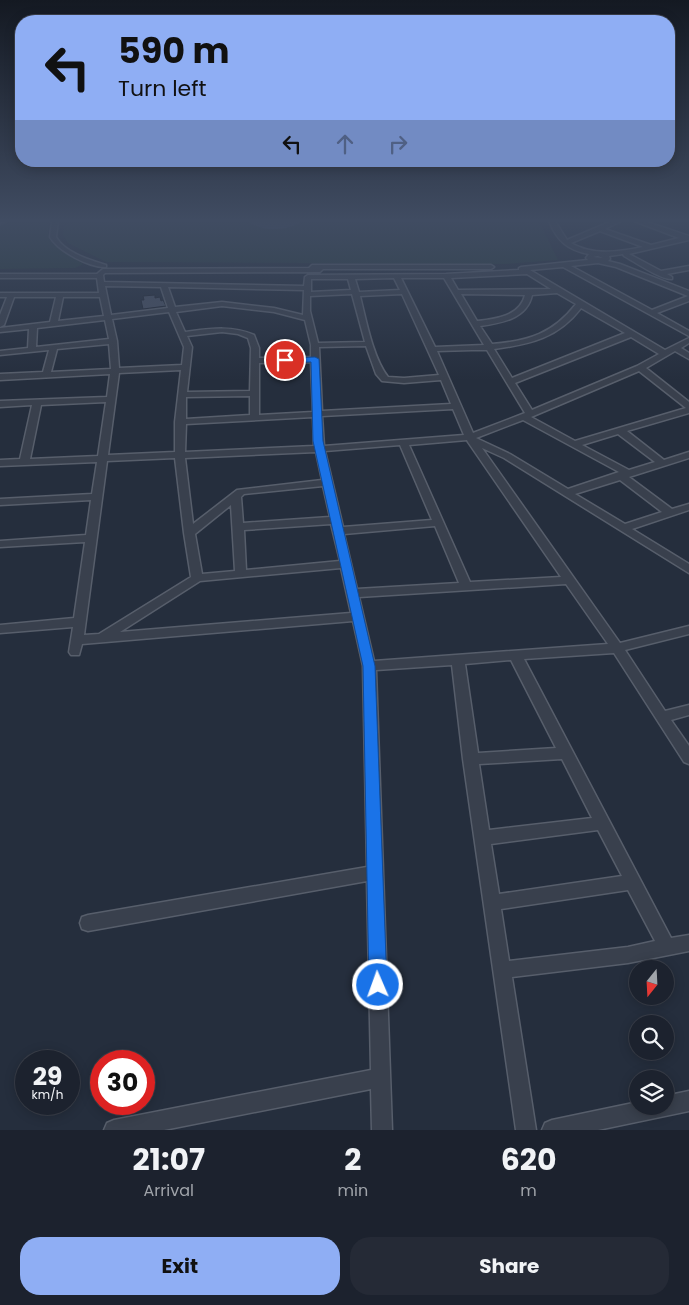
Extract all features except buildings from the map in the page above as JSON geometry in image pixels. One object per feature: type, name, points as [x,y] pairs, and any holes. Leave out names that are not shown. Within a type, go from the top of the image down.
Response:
[{"type":"street","points":[[0,276],[57,274]]},
{"type":"street","points":[[100,274],[103,295],[114,341],[115,371],[76,646],[102,638],[359,616]]},
{"type":"street","points":[[109,274],[164,285],[226,286],[356,293],[404,292]]},
{"type":"street","points":[[210,286],[215,274]]},
{"type":"street","points":[[382,1130],[369,666],[320,449],[316,415],[315,352],[307,318],[306,291],[308,277],[397,277],[471,274]]},
{"type":"street","points":[[531,274],[666,354]]},
{"type":"street","points":[[581,274],[689,334]]},
{"type":"street","points":[[639,274],[689,294]]},
{"type":"street","points":[[661,274],[689,288]]},
{"type":"street","points":[[446,276],[510,382],[527,416],[624,474],[670,513]]},
{"type":"street","points":[[351,277],[369,344],[384,378],[396,380],[443,377]]},
{"type":"street","points":[[397,277],[432,349],[471,439],[617,648],[689,758]]},
{"type":"street","points":[[164,285],[172,310],[188,346],[180,422],[180,456],[189,533],[197,578]]},
{"type":"street","points":[[222,304],[226,286]]},
{"type":"street","points":[[457,292],[529,293],[558,291]]},
{"type":"street","points":[[463,303],[476,300],[486,292]]},
{"type":"street","points":[[475,324],[501,320],[517,313],[527,304],[529,293]]},
{"type":"street","points":[[0,294],[103,295]]},
{"type":"street","points":[[0,325],[11,294]]},
{"type":"street","points":[[53,324],[60,295]]},
{"type":"street","points":[[652,313],[689,298]]},
{"type":"street","points":[[0,330],[222,304],[274,310],[307,318]]},
{"type":"street","points":[[432,349],[514,344],[551,333],[570,319],[580,304]]},
{"type":"street","points":[[32,326],[32,350]]},
{"type":"street","points":[[184,334],[222,330],[246,334],[254,341],[254,418]]},
{"type":"street","points":[[510,382],[630,334]]},
{"type":"street","points":[[0,463],[320,449],[471,439],[640,368],[689,340]]},
{"type":"street","points":[[0,354],[114,341]]},
{"type":"street","points":[[255,362],[369,344]]},
{"type":"street","points":[[46,375],[54,347]]},
{"type":"street","points":[[676,348],[689,358]]},
{"type":"street","points":[[0,377],[186,367]]},
{"type":"street","points":[[640,368],[689,406]]},
{"type":"street","points":[[182,395],[254,393]]},
{"type":"street","points":[[0,404],[110,400]]},
{"type":"street","points":[[24,462],[37,402]]},
{"type":"street","points":[[180,422],[456,406]]},
{"type":"street","points":[[574,444],[689,410]]},
{"type":"street","points":[[619,430],[662,463]]},
{"type":"street","points":[[471,439],[507,456],[689,569]]},
{"type":"street","points":[[404,443],[466,586]]},
{"type":"street","points":[[566,493],[662,463],[687,458]]},
{"type":"street","points":[[189,533],[236,496],[251,490],[327,483]]},
{"type":"street","points":[[236,496],[241,573]]},
{"type":"street","points":[[0,502],[96,497]]},
{"type":"street","points":[[624,528],[689,507]]},
{"type":"street","points":[[238,527],[438,523]]},
{"type":"street","points":[[0,544],[91,538]]},
{"type":"street","points":[[102,638],[197,578],[346,564]]},
{"type":"street","points":[[353,594],[570,580]]},
{"type":"street","points":[[0,629],[79,622]]},
{"type":"street","points":[[369,666],[516,657],[617,648],[689,630]]},
{"type":"street","points":[[516,657],[667,948]]},
{"type":"street","points":[[458,660],[470,759],[526,1130]]},
{"type":"street","points":[[662,717],[689,710]]},
{"type":"street","points":[[470,759],[567,753]]},
{"type":"street","points":[[482,838],[602,824]]},
{"type":"street","points":[[88,923],[374,872]]},
{"type":"street","points":[[492,903],[633,882]]},
{"type":"street","points":[[503,970],[667,948],[689,943]]},
{"type":"street","points":[[114,1130],[381,1078]]},
{"type":"street","points":[[674,1104],[689,1101]]},
{"type":"street","points":[[552,1130],[629,1114]]},
{"type":"route","points":[[285,360],[315,359],[318,441],[369,666],[378,985]]}]
